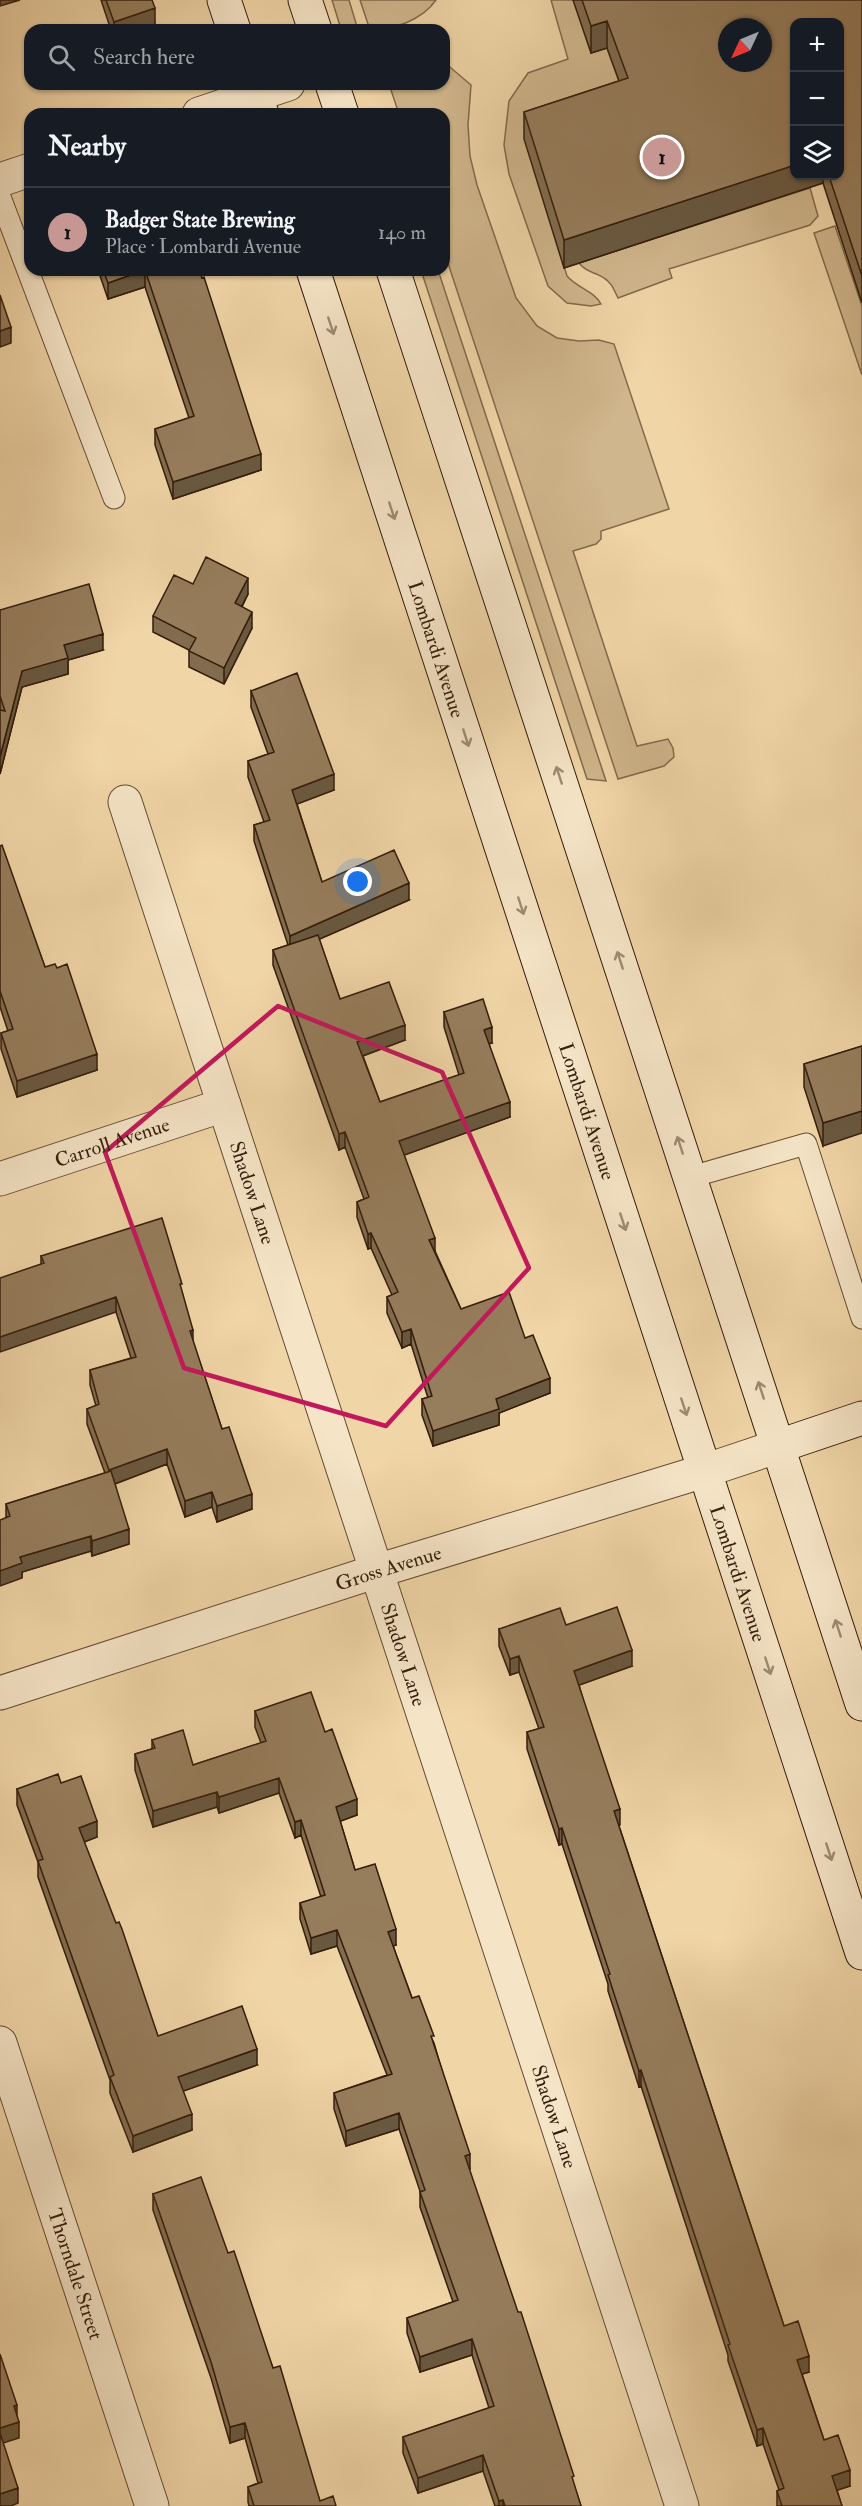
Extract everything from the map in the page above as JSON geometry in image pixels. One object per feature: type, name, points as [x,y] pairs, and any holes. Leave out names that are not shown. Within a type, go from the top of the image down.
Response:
[{"type":"street","points":[[224,0],[232,24]]},
{"type":"street","points":[[305,0],[313,24]]},
{"type":"street","points":[[220,108],[274,90]]},
{"type":"street","points":[[334,90],[340,108]]},
{"type":"street","points":[[0,180],[24,172]]},
{"type":"street","name":"Lombardi Avenue","points":[[315,276],[862,1953]]},
{"type":"street","points":[[395,276],[862,1704]]},
{"type":"street","name":"Shadow Lane","points":[[125,802],[682,2506]]},
{"type":"street","name":"Carroll Avenue","points":[[0,1179],[224,1106]]},
{"type":"street","name":"Gross Avenue","points":[[0,1693],[377,1571],[704,1471],[862,1418]]},
{"type":"street","name":"Thorndale Street","points":[[0,2043],[152,2506]]},
{"type":"lane","points":[[0,197],[24,260]]},
{"type":"lane","points":[[30,276],[114,498]]},
{"type":"lane","points":[[691,1178],[806,1144],[862,1318]]},
{"type":"highlighted area","points":[[278,1006],[442,1072],[529,1268],[386,1426],[184,1368],[105,1152]]},
{"type":"shaded area","points":[[332,0],[349,0],[356,24],[339,24]]},
{"type":"shaded area","points":[[360,0],[436,0],[423,13],[402,24],[368,24]]},
{"type":"shaded area","points":[[551,0],[573,0],[607,48],[628,106],[525,140],[567,276],[594,295],[601,304],[591,306],[567,303],[548,286],[509,174],[504,145],[509,101],[528,73],[568,59]]},
{"type":"shaded area","points":[[450,67],[471,85],[468,125],[470,156],[477,185],[516,298],[537,326],[557,338],[579,341],[599,340],[614,344],[669,509],[601,531],[601,539],[596,544],[573,551],[637,746],[668,739],[673,748],[674,757],[664,766],[618,779],[450,269],[450,108],[397,108],[391,90],[450,90]]},
{"type":"shaded area","points":[[810,188],[818,216],[810,225],[669,269],[672,278],[618,298],[607,280],[579,263]]},
{"type":"shaded area","points":[[835,226],[862,306],[862,375],[814,233]]},
{"type":"shaded area","points":[[423,276],[440,276],[606,781],[587,779]]},
{"type":"building","points":[[106,0],[152,0],[155,8],[114,22]]},
{"type":"building","points":[[582,0],[862,0],[862,276],[830,180],[844,180],[844,18],[790,18],[790,167],[564,240],[524,112],[628,78],[607,21],[591,26]]},
{"type":"building","points":[[105,276],[128,276],[108,283]]},
{"type":"building","points":[[147,276],[204,277],[261,454],[173,482],[155,429],[194,416]]},
{"type":"building","points":[[0,295],[11,327],[0,331]]},
{"type":"building","points":[[206,557],[248,578],[235,603],[252,612],[224,668],[189,651],[196,638],[153,616],[174,575],[193,584]]},
{"type":"building","points":[[89,584],[103,634],[64,645],[68,658],[22,671],[0,757],[0,710],[5,711],[0,696],[0,610]]},
{"type":"building","points":[[297,673],[334,774],[292,790],[322,882],[394,850],[409,883],[290,936],[254,825],[270,820],[248,761],[274,752],[251,691]]},
{"type":"building","points":[[2,845],[45,967],[55,964],[57,968],[67,964],[97,1054],[17,1081],[1,1033],[13,1029],[0,991],[0,846]]},
{"type":"building","points":[[318,935],[340,999],[389,982],[405,1025],[357,1042],[380,1102],[464,1073],[444,1012],[483,999],[492,1027],[484,1030],[510,1102],[399,1141],[435,1238],[429,1240],[461,1309],[509,1292],[525,1338],[533,1335],[550,1378],[496,1399],[499,1409],[433,1431],[422,1399],[432,1396],[411,1329],[402,1332],[387,1297],[398,1292],[371,1233],[368,1234],[357,1202],[369,1197],[345,1132],[339,1134],[273,950]]},
{"type":"building","points":[[862,1046],[862,1111],[823,1123],[804,1064]]},
{"type":"building","points":[[162,1218],[182,1284],[180,1284],[193,1330],[190,1331],[222,1429],[229,1427],[252,1494],[217,1506],[212,1492],[185,1501],[167,1449],[109,1470],[87,1409],[99,1404],[90,1370],[136,1357],[116,1297],[0,1337],[0,1278],[44,1263],[41,1256]]},
{"type":"building","points":[[111,1471],[129,1529],[92,1541],[91,1536],[20,1557],[22,1563],[0,1571],[0,1520],[10,1516],[6,1504]]},
{"type":"building","points":[[617,1607],[632,1650],[574,1671],[620,1809],[614,1811],[784,2326],[798,2321],[809,2356],[797,2360],[824,2440],[838,2435],[850,2470],[832,2476],[842,2506],[782,2506],[777,2491],[784,2488],[763,2428],[757,2430],[728,2345],[730,2344],[608,1975],[610,1974],[562,1828],[559,1829],[527,1732],[544,1727],[519,1656],[510,1659],[499,1629],[560,1608],[566,1625]]},
{"type":"building","points":[[311,1692],[325,1732],[332,1729],[357,1799],[336,1807],[355,1870],[375,1864],[396,1929],[388,1932],[412,1998],[419,1996],[434,2036],[431,2036],[470,2154],[465,2156],[518,2312],[521,2312],[574,2476],[572,2477],[581,2506],[505,2506],[503,2500],[499,2501],[483,2455],[418,2478],[403,2437],[494,2406],[472,2339],[420,2357],[407,2318],[458,2300],[420,2192],[425,2190],[399,2113],[346,2131],[334,2093],[392,2074],[337,1930],[311,1938],[300,1903],[325,1895],[301,1820],[295,1822],[279,1778],[219,1797],[217,1792],[153,1811],[135,1754],[155,1748],[152,1740],[183,1730],[193,1765],[266,1741],[255,1711]]},
{"type":"building","points":[[58,1774],[61,1783],[81,1776],[97,1821],[79,1828],[116,1923],[119,1922],[122,1929],[158,2036],[242,2006],[257,2049],[178,2077],[192,2114],[133,2136],[110,2077],[114,2075],[38,1861],[43,1859],[17,1789]]},
{"type":"building","points":[[201,2177],[228,2253],[234,2251],[273,2368],[280,2366],[320,2501],[333,2496],[336,2506],[254,2506],[248,2487],[262,2482],[245,2423],[230,2427],[211,2362],[153,2194]]},
{"type":"building","points":[[0,2354],[17,2405],[14,2406],[19,2422],[0,2428]]},
{"type":"building","points":[[0,2433],[18,2488],[0,2494]]},
{"type":"place","name":"Badger State Brewing","points":[[662,157]]}]
